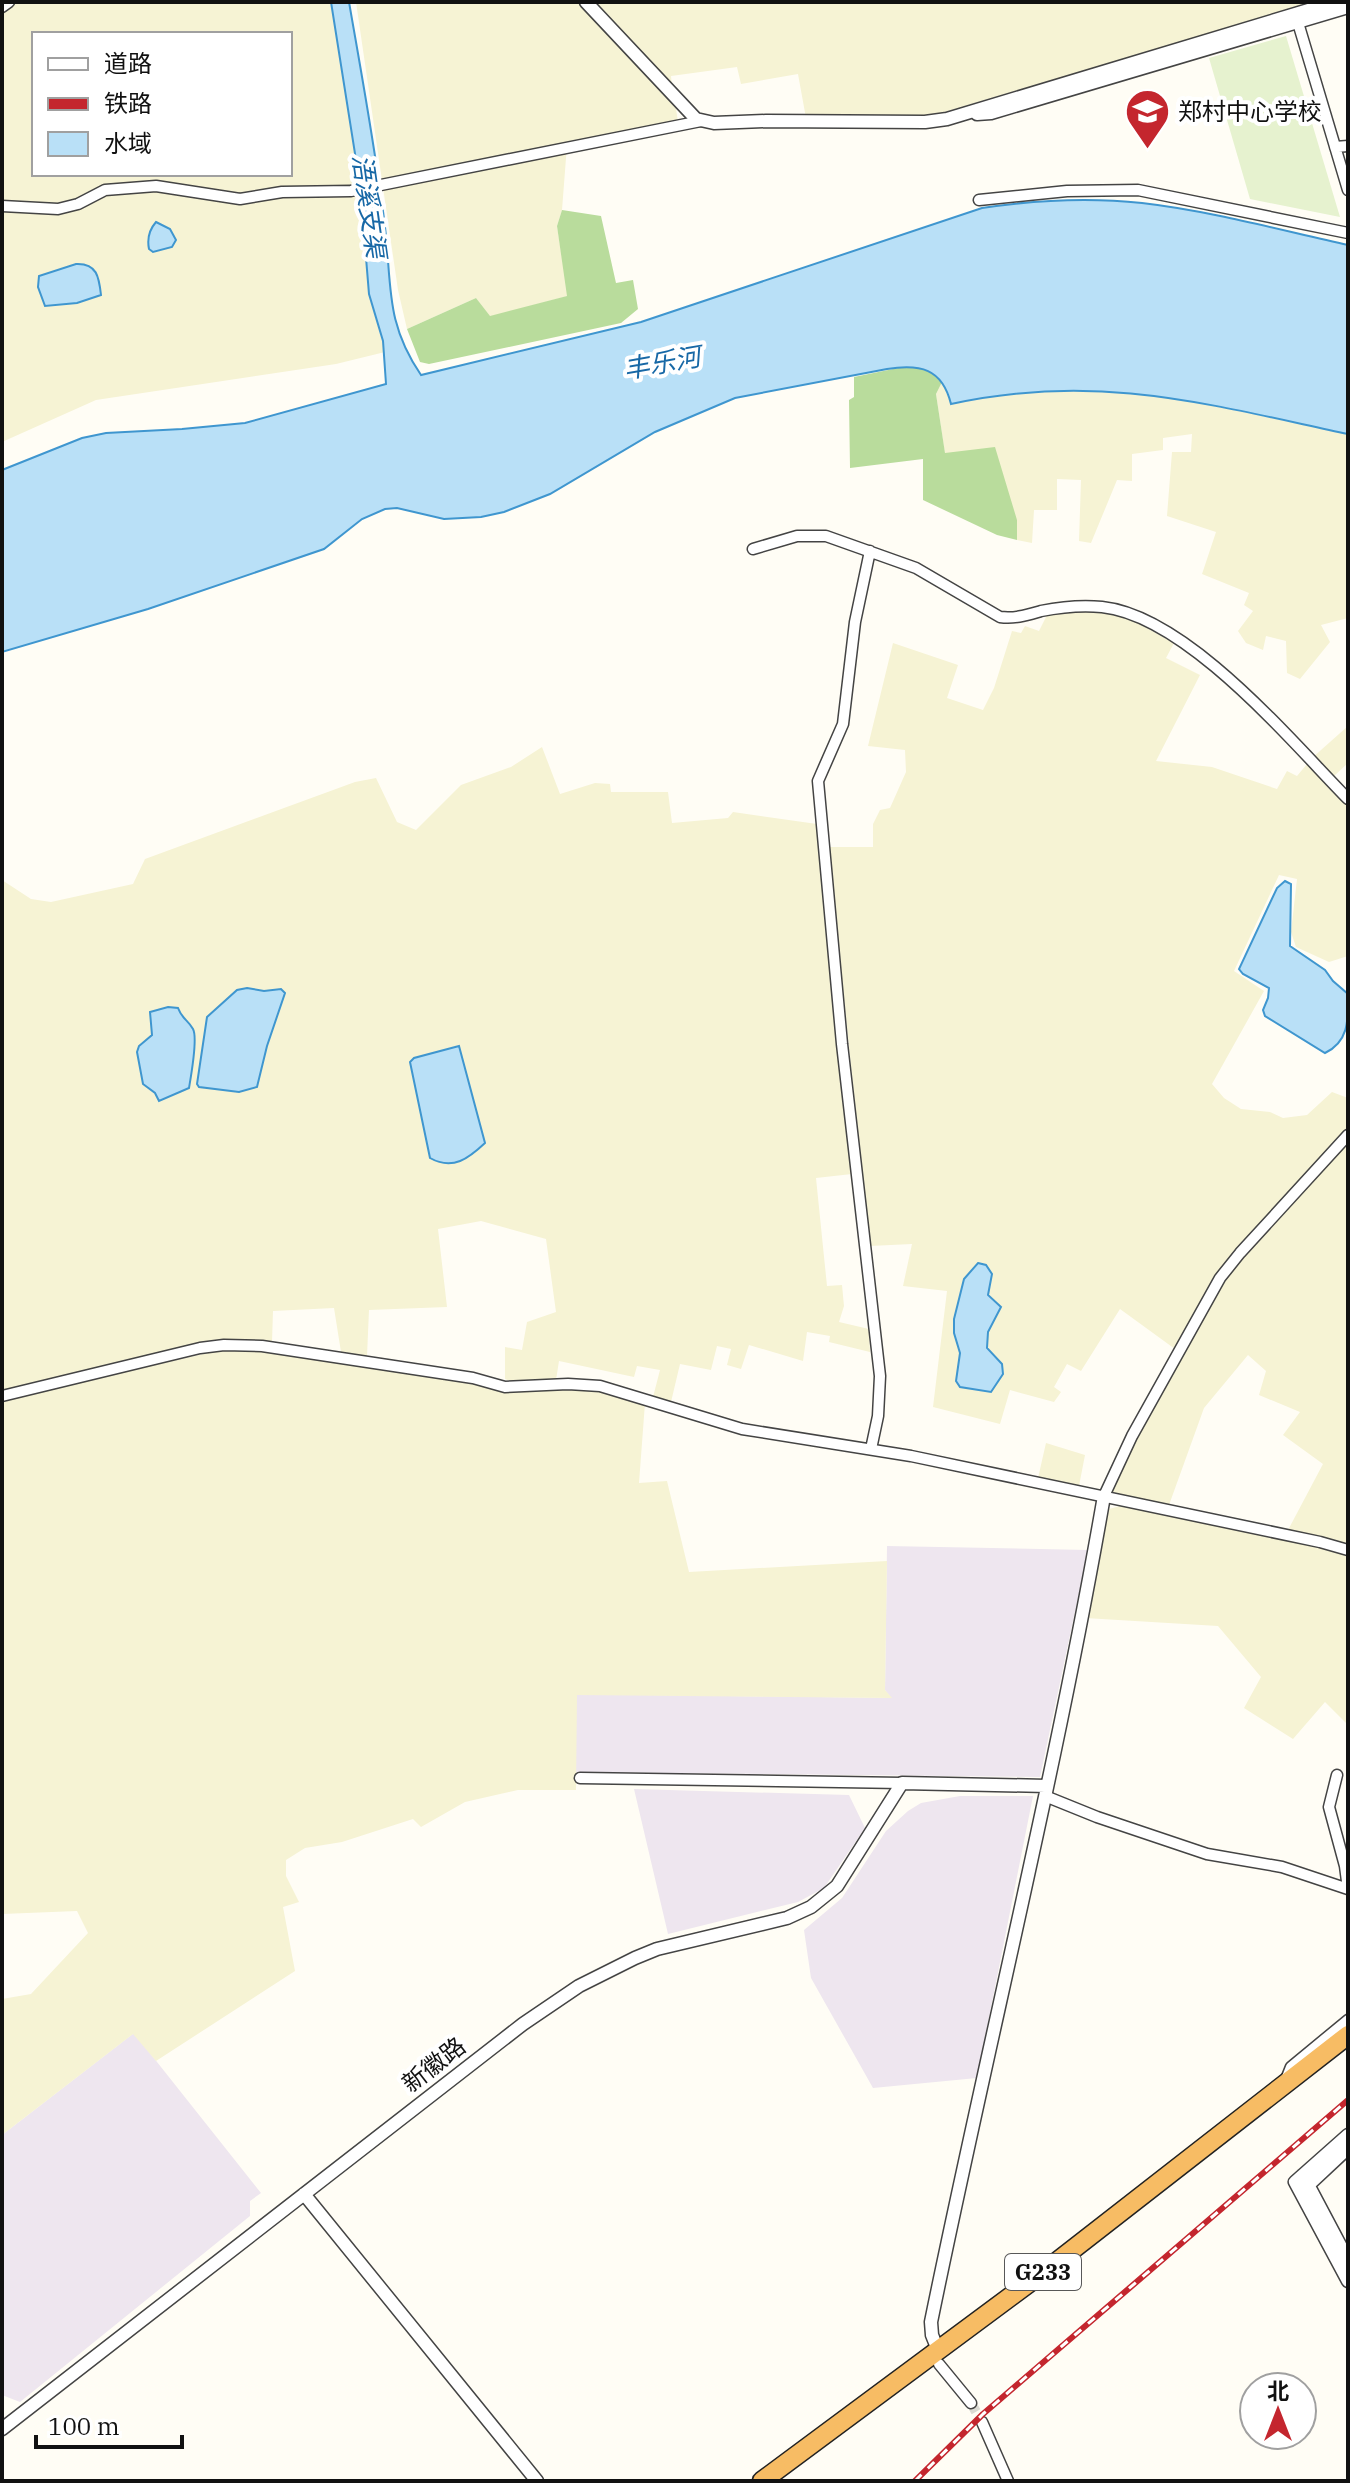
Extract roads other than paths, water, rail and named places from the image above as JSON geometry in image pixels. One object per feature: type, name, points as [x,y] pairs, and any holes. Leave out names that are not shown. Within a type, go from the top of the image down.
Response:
[{"type":"highway","name":"G233","points":[[762,2481],[938,2357],[1324,2062],[1348,2035]]},
{"type":"highway","name":"G233","points":[[781,2481],[1283,2087],[1348,2051]]},
{"type":"street","points":[[2,7],[9,2]]},
{"type":"street","points":[[586,2],[701,121]]},
{"type":"street","points":[[1297,18],[1335,2]]},
{"type":"street","points":[[2,206],[58,209],[114,188],[156,186],[240,199],[282,192],[356,190],[701,121],[925,122],[991,113],[1297,18],[1348,7]]},
{"type":"street","points":[[1297,18],[1348,190]]},
{"type":"street","points":[[1335,147],[1348,146]]},
{"type":"street","points":[[979,200],[1067,191],[1138,190],[1348,233]]},
{"type":"street","points":[[753,549],[810,534],[826,536],[916,568],[1000,617],[1013,618],[1051,609],[1090,606],[1124,611],[1184,644],[1220,669],[1348,799]]},
{"type":"street","points":[[870,551],[855,622],[843,724],[818,781],[842,1044],[880,1376],[878,1416],[871,1449]]},
{"type":"street","points":[[971,2403],[938,2357],[931,2322],[1046,1791],[1104,1496],[1132,1436],[1215,1285],[1240,1253],[1348,1135]]},
{"type":"street","points":[[2,1396],[188,1350],[249,1345],[473,1378],[505,1387],[559,1384],[600,1386],[742,1429],[871,1449],[1348,1550]]},
{"type":"street","points":[[580,1778],[902,1783],[1046,1791],[1097,1817],[1207,1854],[1282,1867],[1348,1889],[1329,1807],[1337,1775]]},
{"type":"street","name":"新徽路","points":[[2,2429],[523,2024],[579,1986],[657,1949],[787,1918],[820,1901],[837,1886],[902,1783]]},
{"type":"street","points":[[1283,2087],[1291,2067],[1348,2020]]},
{"type":"street","points":[[1304,2184],[1348,2135]]},
{"type":"street","points":[[1304,2184],[1348,2148]]},
{"type":"street","points":[[1304,2184],[1348,2260]]},
{"type":"street","points":[[1304,2184],[1348,2281]]},
{"type":"street","points":[[304,2194],[537,2481]]},
{"type":"street","points":[[982,2422],[1008,2481]]},
{"type":"water","points":[[331,2],[349,2],[385,227],[392,303],[401,338],[421,375],[641,322],[982,208],[1062,200],[1122,201],[1194,211],[1348,245],[1348,434],[1199,403],[1104,392],[1055,391],[1004,395],[951,404],[942,383],[928,371],[910,367],[887,369],[735,398],[655,432],[550,494],[504,512],[444,519],[397,508],[385,509],[362,519],[324,549],[148,609],[2,652],[2,470],[82,438],[106,433],[245,423],[386,384],[383,341],[369,294],[360,185]]},
{"type":"water","points":[[156,222],[170,229],[176,240],[172,247],[153,252],[149,249],[148,238]]},
{"type":"water","points":[[76,264],[88,266],[96,272],[101,295],[77,303],[45,306],[38,287],[39,276]]},
{"type":"water","points":[[1285,881],[1291,884],[1290,946],[1325,970],[1348,994],[1346,1028],[1339,1042],[1325,1053],[1265,1016],[1263,1010],[1269,988],[1239,969],[1277,888]]},
{"type":"water","points":[[281,989],[285,993],[257,1087],[239,1092],[199,1087],[207,1017],[237,990],[264,991]]},
{"type":"water","points":[[168,1007],[178,1008],[193,1029],[194,1057],[189,1088],[159,1101],[155,1093],[143,1084],[137,1052],[139,1046],[152,1035],[150,1012]]},
{"type":"water","points":[[459,1046],[485,1143],[460,1161],[438,1162],[430,1158],[410,1062],[414,1058]]},
{"type":"water","points":[[978,1263],[986,1265],[992,1274],[988,1295],[1001,1307],[988,1332],[987,1348],[1002,1364],[1003,1374],[991,1392],[960,1387],[956,1381],[960,1353],[954,1333],[954,1319],[964,1279]]},
{"type":"tunnel","points":[[971,2403],[982,2422]]},
{"type":"railway","points":[[915,2481],[983,2414],[1348,2100]]},
{"type":"place","name":"郑村中心学校","points":[[1147,151]]},
{"type":"water label","name":"浯溪支渠","points":[[369,206]]},
{"type":"water label","name":"丰乐河","points":[[662,363]]}]
